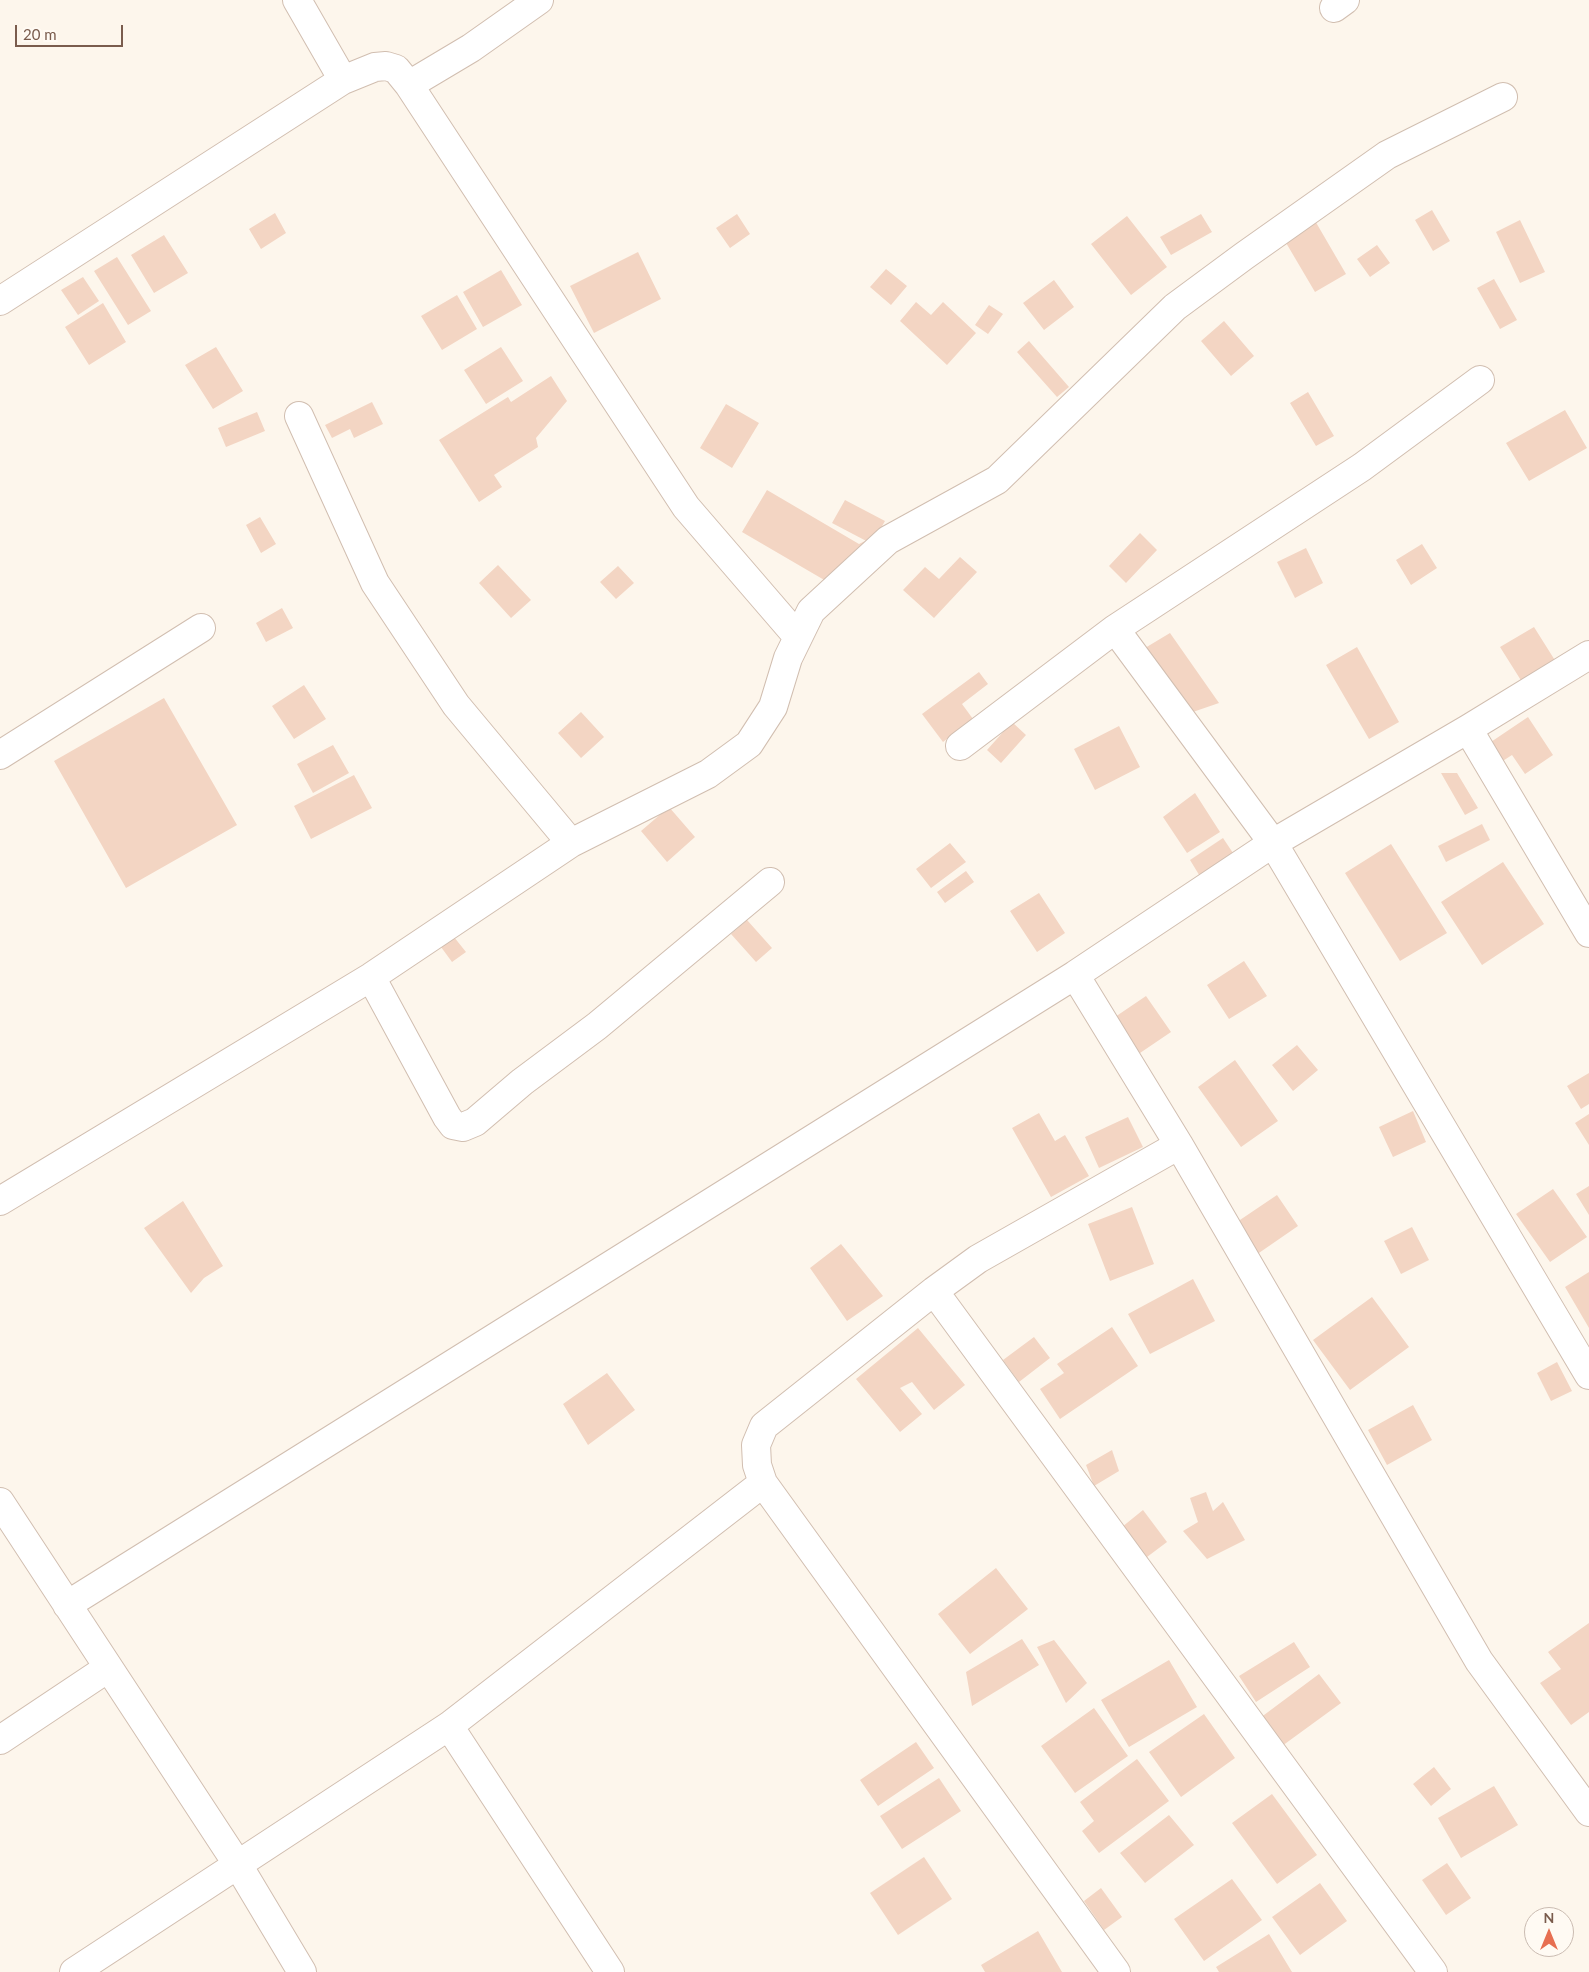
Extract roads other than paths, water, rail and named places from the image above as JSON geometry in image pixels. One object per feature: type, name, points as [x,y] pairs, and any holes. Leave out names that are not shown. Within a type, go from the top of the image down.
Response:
[{"type":"street","points":[[297,0],[343,80]]},
{"type":"street","points":[[409,85],[471,48],[539,0]]},
{"type":"street","points":[[0,301],[343,80],[375,68],[386,66],[396,69],[409,85],[686,507],[798,637]]},
{"type":"street","points":[[0,1201],[371,977],[571,843],[708,774],[749,744],[773,707],[788,658],[811,611],[888,540],[997,480],[1175,307],[1244,256],[1387,155],[1503,97]]},
{"type":"street","points":[[960,746],[1114,629],[1362,467],[1480,380]]},
{"type":"street","points":[[299,416],[375,583],[456,705],[571,843]]},
{"type":"street","points":[[0,755],[201,628]]},
{"type":"street","points":[[1114,629],[1274,843],[1589,1375]]},
{"type":"street","points":[[67,1605],[1075,975],[1274,843],[1468,729],[1589,655]]},
{"type":"street","points":[[1468,729],[1589,932]]},
{"type":"street","points":[[371,977],[447,1117],[453,1126],[463,1127],[475,1122],[522,1082],[597,1026],[770,882]]},
{"type":"street","points":[[1075,975],[1179,1145],[1480,1661],[1589,1812]]},
{"type":"street","points":[[1116,1972],[763,1482],[757,1465],[756,1445],[764,1426],[934,1291],[978,1259],[1179,1145]]},
{"type":"street","points":[[934,1291],[1433,1972]]},
{"type":"street","points":[[74,1972],[449,1726],[763,1482]]},
{"type":"street","points":[[0,1502],[238,1865],[302,1972]]},
{"type":"street","points":[[0,1740],[108,1668]]},
{"type":"street","points":[[449,1726],[610,1972]]}]
